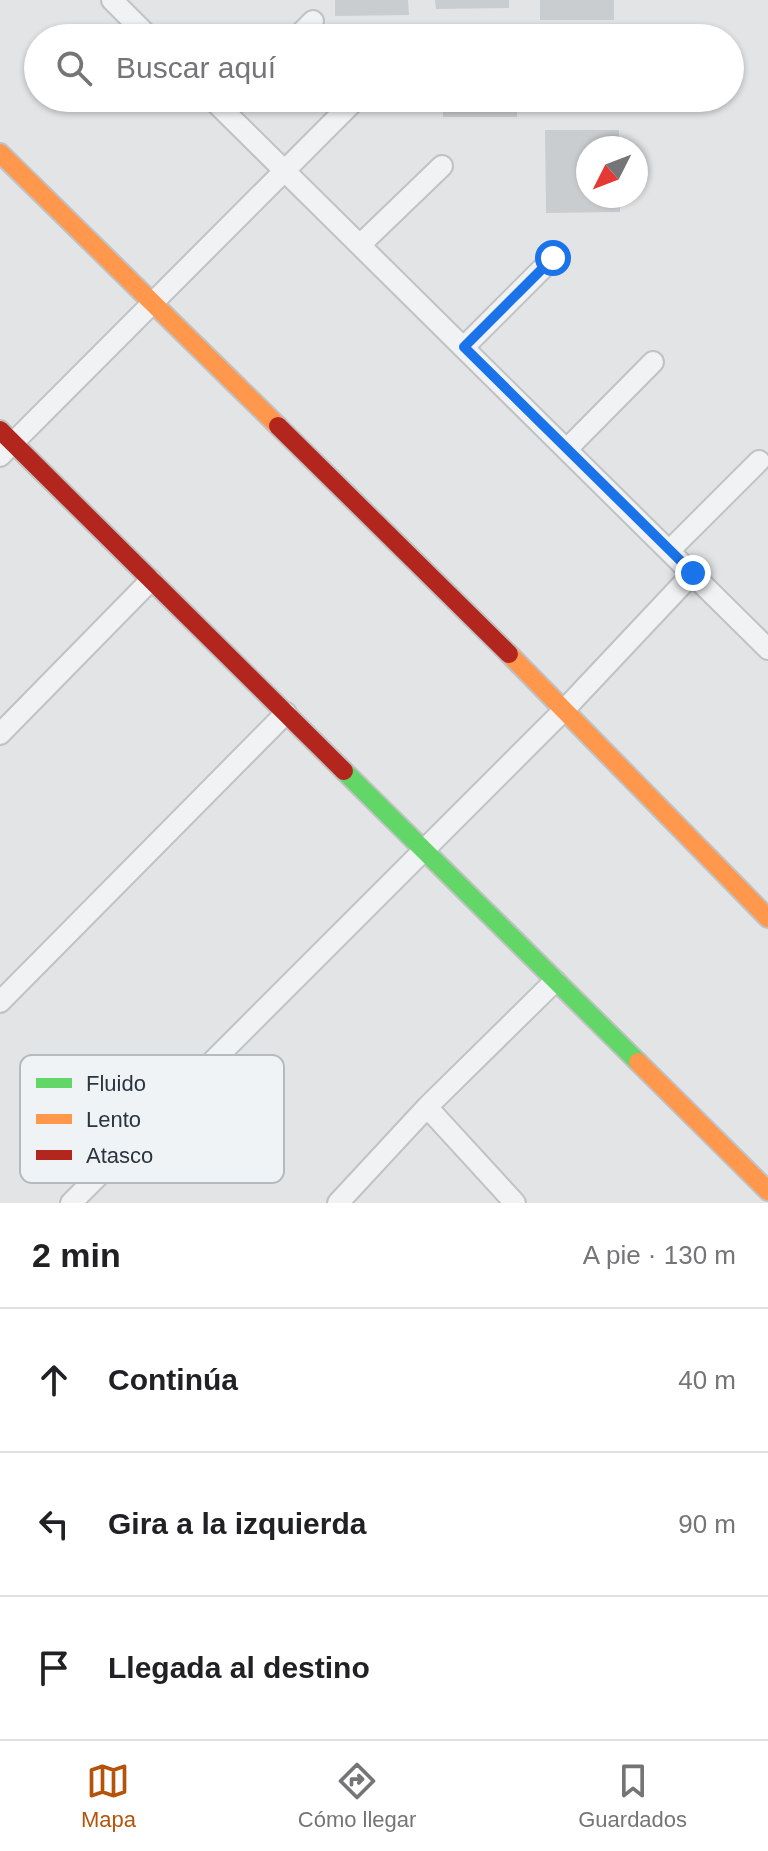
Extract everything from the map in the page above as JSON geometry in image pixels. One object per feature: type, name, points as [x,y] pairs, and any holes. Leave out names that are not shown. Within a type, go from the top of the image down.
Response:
[{"type":"street","points":[[114,1],[136,24]]},
{"type":"street","points":[[310,24],[313,21]]},
{"type":"street","points":[[233,112],[284,170],[768,649]]},
{"type":"street","points":[[343,112],[152,303],[4,443],[151,580],[768,1191]]},
{"type":"street","points":[[0,153],[565,709],[768,918]]},
{"type":"street","points":[[360,245],[442,166]]},
{"type":"street","points":[[464,347],[553,258]]},
{"type":"street","points":[[567,449],[653,362]]},
{"type":"street","points":[[670,550],[759,461]]},
{"type":"street","points":[[217,1055],[565,709],[693,573]]},
{"type":"street","points":[[0,734],[151,580]]},
{"type":"street","points":[[0,1002],[286,713]]},
{"type":"street","points":[[338,1203],[427,1107],[555,981]]},
{"type":"street","points":[[427,1107],[515,1203]]},
{"type":"street","points":[[71,1203],[91,1183]]},
{"type":"building","points":[[335,0],[408,0],[409,15],[335,16]]},
{"type":"building","points":[[435,0],[509,0],[509,8],[436,9]]},
{"type":"building","points":[[540,0],[614,0],[614,20],[540,20]]},
{"type":"building","points":[[443,112],[517,112],[517,117],[443,117]]},
{"type":"building","points":[[545,130],[619,130],[619,136],[576,136],[576,208],[620,208],[620,212],[546,213]]},
{"type":"traffic: fast","points":[[344,771],[638,1062]]},
{"type":"traffic: slow","points":[[0,153],[278,426]]},
{"type":"traffic: slow","points":[[509,654],[768,918]]},
{"type":"traffic: slow","points":[[638,1062],[768,1191]]},
{"type":"traffic: jam","points":[[278,426],[509,654]]},
{"type":"traffic: jam","points":[[0,430],[344,771]]},
{"type":"route","points":[[553,258],[464,347],[693,573]]}]
